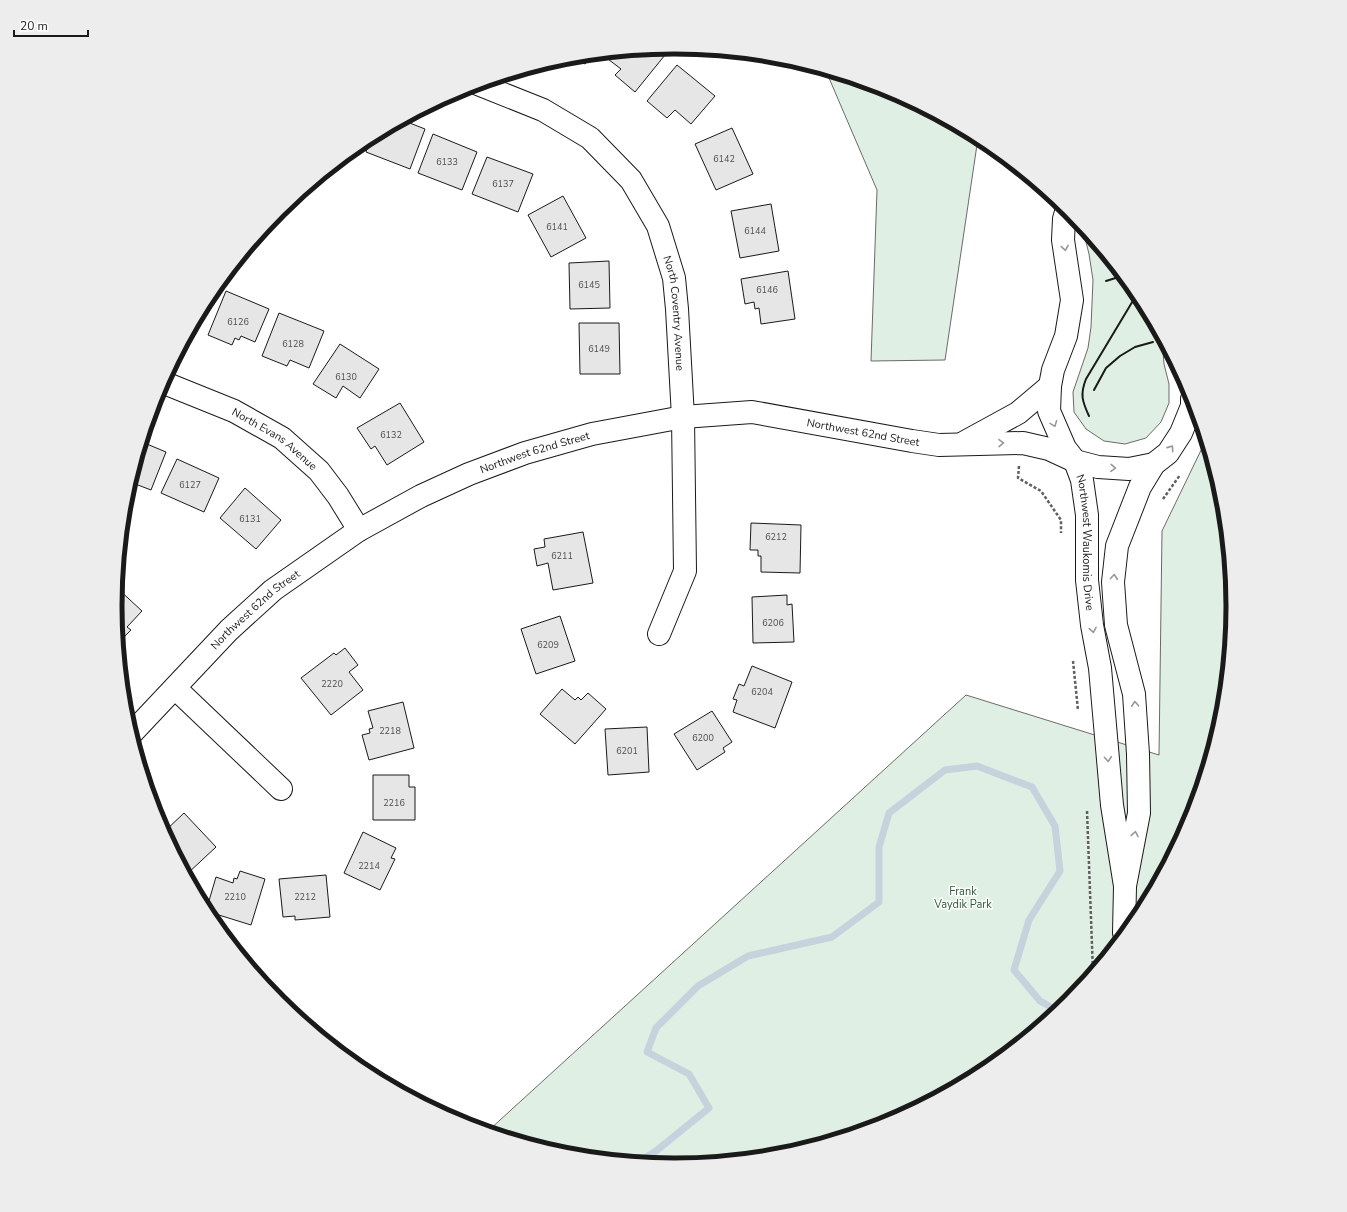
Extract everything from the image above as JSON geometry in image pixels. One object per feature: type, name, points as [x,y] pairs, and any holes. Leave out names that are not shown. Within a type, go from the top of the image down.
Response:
[{"type":"street","name":"North Coventry Avenue","points":[[486,87],[543,110],[590,138],[631,180],[658,226],[674,278],[677,309],[683,417],[685,571],[659,634]]},
{"type":"street","name":"Northwest Waukomis Drive","points":[[1065,217],[1063,240],[1072,300],[1066,336],[1053,370],[1050,386],[1049,411],[1065,448],[1075,461],[1082,480],[1087,515],[1087,580],[1092,625],[1100,668],[1112,805],[1125,886]]},
{"type":"street","name":"North Evans Avenue","points":[[168,385],[234,411],[282,438],[319,470],[338,496],[359,530]]},
{"type":"street","name":"Northwest 62nd Street","points":[[962,444],[1018,413],[1050,386]]},
{"type":"street","name":"Northwest 62nd Street","points":[[135,729],[229,630],[273,590],[359,530],[421,496],[469,474],[525,453],[592,434],[683,417],[752,412],[939,445],[1023,443],[1049,449],[1075,461],[1098,467],[1129,469],[1154,464]]},
{"type":"street","name":"Northwest Waukomis Drive","points":[[1124,924],[1125,886],[1139,813],[1138,754],[1134,694],[1116,625],[1113,582],[1117,546],[1140,487],[1154,464],[1168,453],[1181,433],[1190,412]]},
{"type":"street","points":[[175,688],[281,789]]},
{"type":"path","points":[[1023,443],[1018,478],[1041,492],[1061,520],[1061,534]]},
{"type":"path","points":[[1072,656],[1079,717]]},
{"type":"path","points":[[1087,810],[1093,965]]},
{"type":"green space","points":[[828,77],[851,83],[885,96],[918,111],[950,128],[977,145],[945,360],[871,361],[877,190]]},
{"type":"green space","points":[[1085,238],[1132,299],[1152,330],[1163,351],[1164,364],[1169,384],[1169,403],[1161,422],[1146,438],[1125,444],[1104,441],[1086,429],[1074,412],[1073,392],[1088,348],[1091,327],[1093,280]]},
{"type":"green space","name":"Frank Vaydik Park","points":[[1202,448],[1215,498],[1221,534],[1226,606],[1221,678],[1207,749],[1183,817],[1169,850],[1152,882],[1132,913],[1089,970],[1037,1021],[1010,1044],[980,1065],[918,1101],[851,1129],[781,1147],[710,1157],[637,1157],[566,1147],[531,1139],[492,1127],[966,695],[1159,755],[1162,531]]},
{"type":"building","points":[[637,55],[665,55],[635,92],[615,75],[621,69],[607,58]]},
{"type":"building","points":[[677,65],[715,96],[691,124],[675,110],[667,118],[647,101]]},
{"type":"building","points":[[408,122],[425,129],[410,169],[366,152],[368,146]]},
{"type":"building","points":[[732,128],[753,174],[716,190],[695,144]]},
{"type":"building","points":[[433,134],[477,152],[462,190],[418,173]]},
{"type":"building","points":[[487,157],[533,174],[518,212],[472,194]]},
{"type":"building","points":[[563,196],[586,238],[551,257],[528,215]]},
{"type":"building","points":[[771,204],[779,251],[740,258],[731,211]]},
{"type":"building","points":[[609,261],[610,308],[570,309],[569,263]]},
{"type":"building","points":[[788,271],[795,319],[761,324],[759,308],[755,309],[754,302],[745,304],[741,279]]},
{"type":"building","points":[[226,291],[269,309],[255,342],[241,336],[239,340],[235,338],[232,345],[208,335]]},
{"type":"building","points":[[279,313],[324,331],[309,368],[290,360],[287,366],[262,356]]},
{"type":"building","points":[[579,323],[619,323],[620,374],[580,374]]},
{"type":"building","points":[[340,344],[379,369],[360,398],[343,386],[336,398],[313,384]]},
{"type":"building","points":[[400,403],[424,442],[387,465],[375,446],[371,449],[357,428]]},
{"type":"building","points":[[146,444],[166,452],[151,490],[135,484]]},
{"type":"building","points":[[177,459],[219,478],[204,512],[161,493]]},
{"type":"building","points":[[245,488],[281,520],[256,549],[220,518]]},
{"type":"building","points":[[751,523],[801,525],[800,573],[761,572],[761,556],[758,556],[758,550],[750,550]]},
{"type":"building","points":[[583,532],[593,583],[553,590],[548,563],[537,566],[534,549],[545,547],[544,539]]},
{"type":"building","points":[[122,593],[142,611],[127,627],[131,630],[123,638]]},
{"type":"building","points":[[787,595],[787,605],[792,604],[794,642],[753,643],[752,597]]},
{"type":"building","points":[[560,616],[575,661],[536,674],[521,629]]},
{"type":"building","points":[[345,648],[358,665],[349,672],[363,690],[331,715],[301,678],[334,653],[336,655]]},
{"type":"building","points":[[752,666],[792,682],[775,728],[733,712],[737,700],[733,699],[739,684],[744,686]]},
{"type":"building","points":[[562,689],[575,700],[578,697],[581,700],[588,693],[606,709],[575,744],[540,714]]},
{"type":"building","points":[[403,702],[414,748],[369,760],[362,735],[370,733],[369,729],[373,728],[368,711]]},
{"type":"building","points":[[712,711],[732,742],[723,748],[725,752],[697,770],[674,734]]},
{"type":"building","points":[[647,727],[649,772],[608,775],[605,729]]},
{"type":"building","points":[[373,775],[409,775],[409,787],[415,787],[415,820],[373,820]]},
{"type":"building","points":[[184,813],[216,847],[190,872],[169,828]]},
{"type":"building","points":[[363,832],[396,848],[391,858],[395,859],[380,890],[344,873]]},
{"type":"building","points":[[240,871],[265,879],[251,925],[216,914],[208,903],[216,877],[233,883],[234,878],[237,879]]},
{"type":"building","points":[[326,875],[330,917],[295,920],[295,916],[283,917],[279,879]]},
{"type":"waterway","points":[[646,1157],[709,1108],[689,1074],[647,1052],[656,1028],[698,986],[748,956],[832,937],[879,902],[879,847],[889,813],[945,770],[977,766],[1032,787],[1055,826],[1060,871],[1029,920],[1014,970],[1040,1001],[1052,1007]]},
{"type":"wall","points":[[1106,281],[1117,278]]},
{"type":"wall","points":[[1089,416],[1082,393],[1086,379],[1133,301]]},
{"type":"wall","points":[[1094,390],[1106,368],[1120,356],[1135,347],[1153,342]]}]
